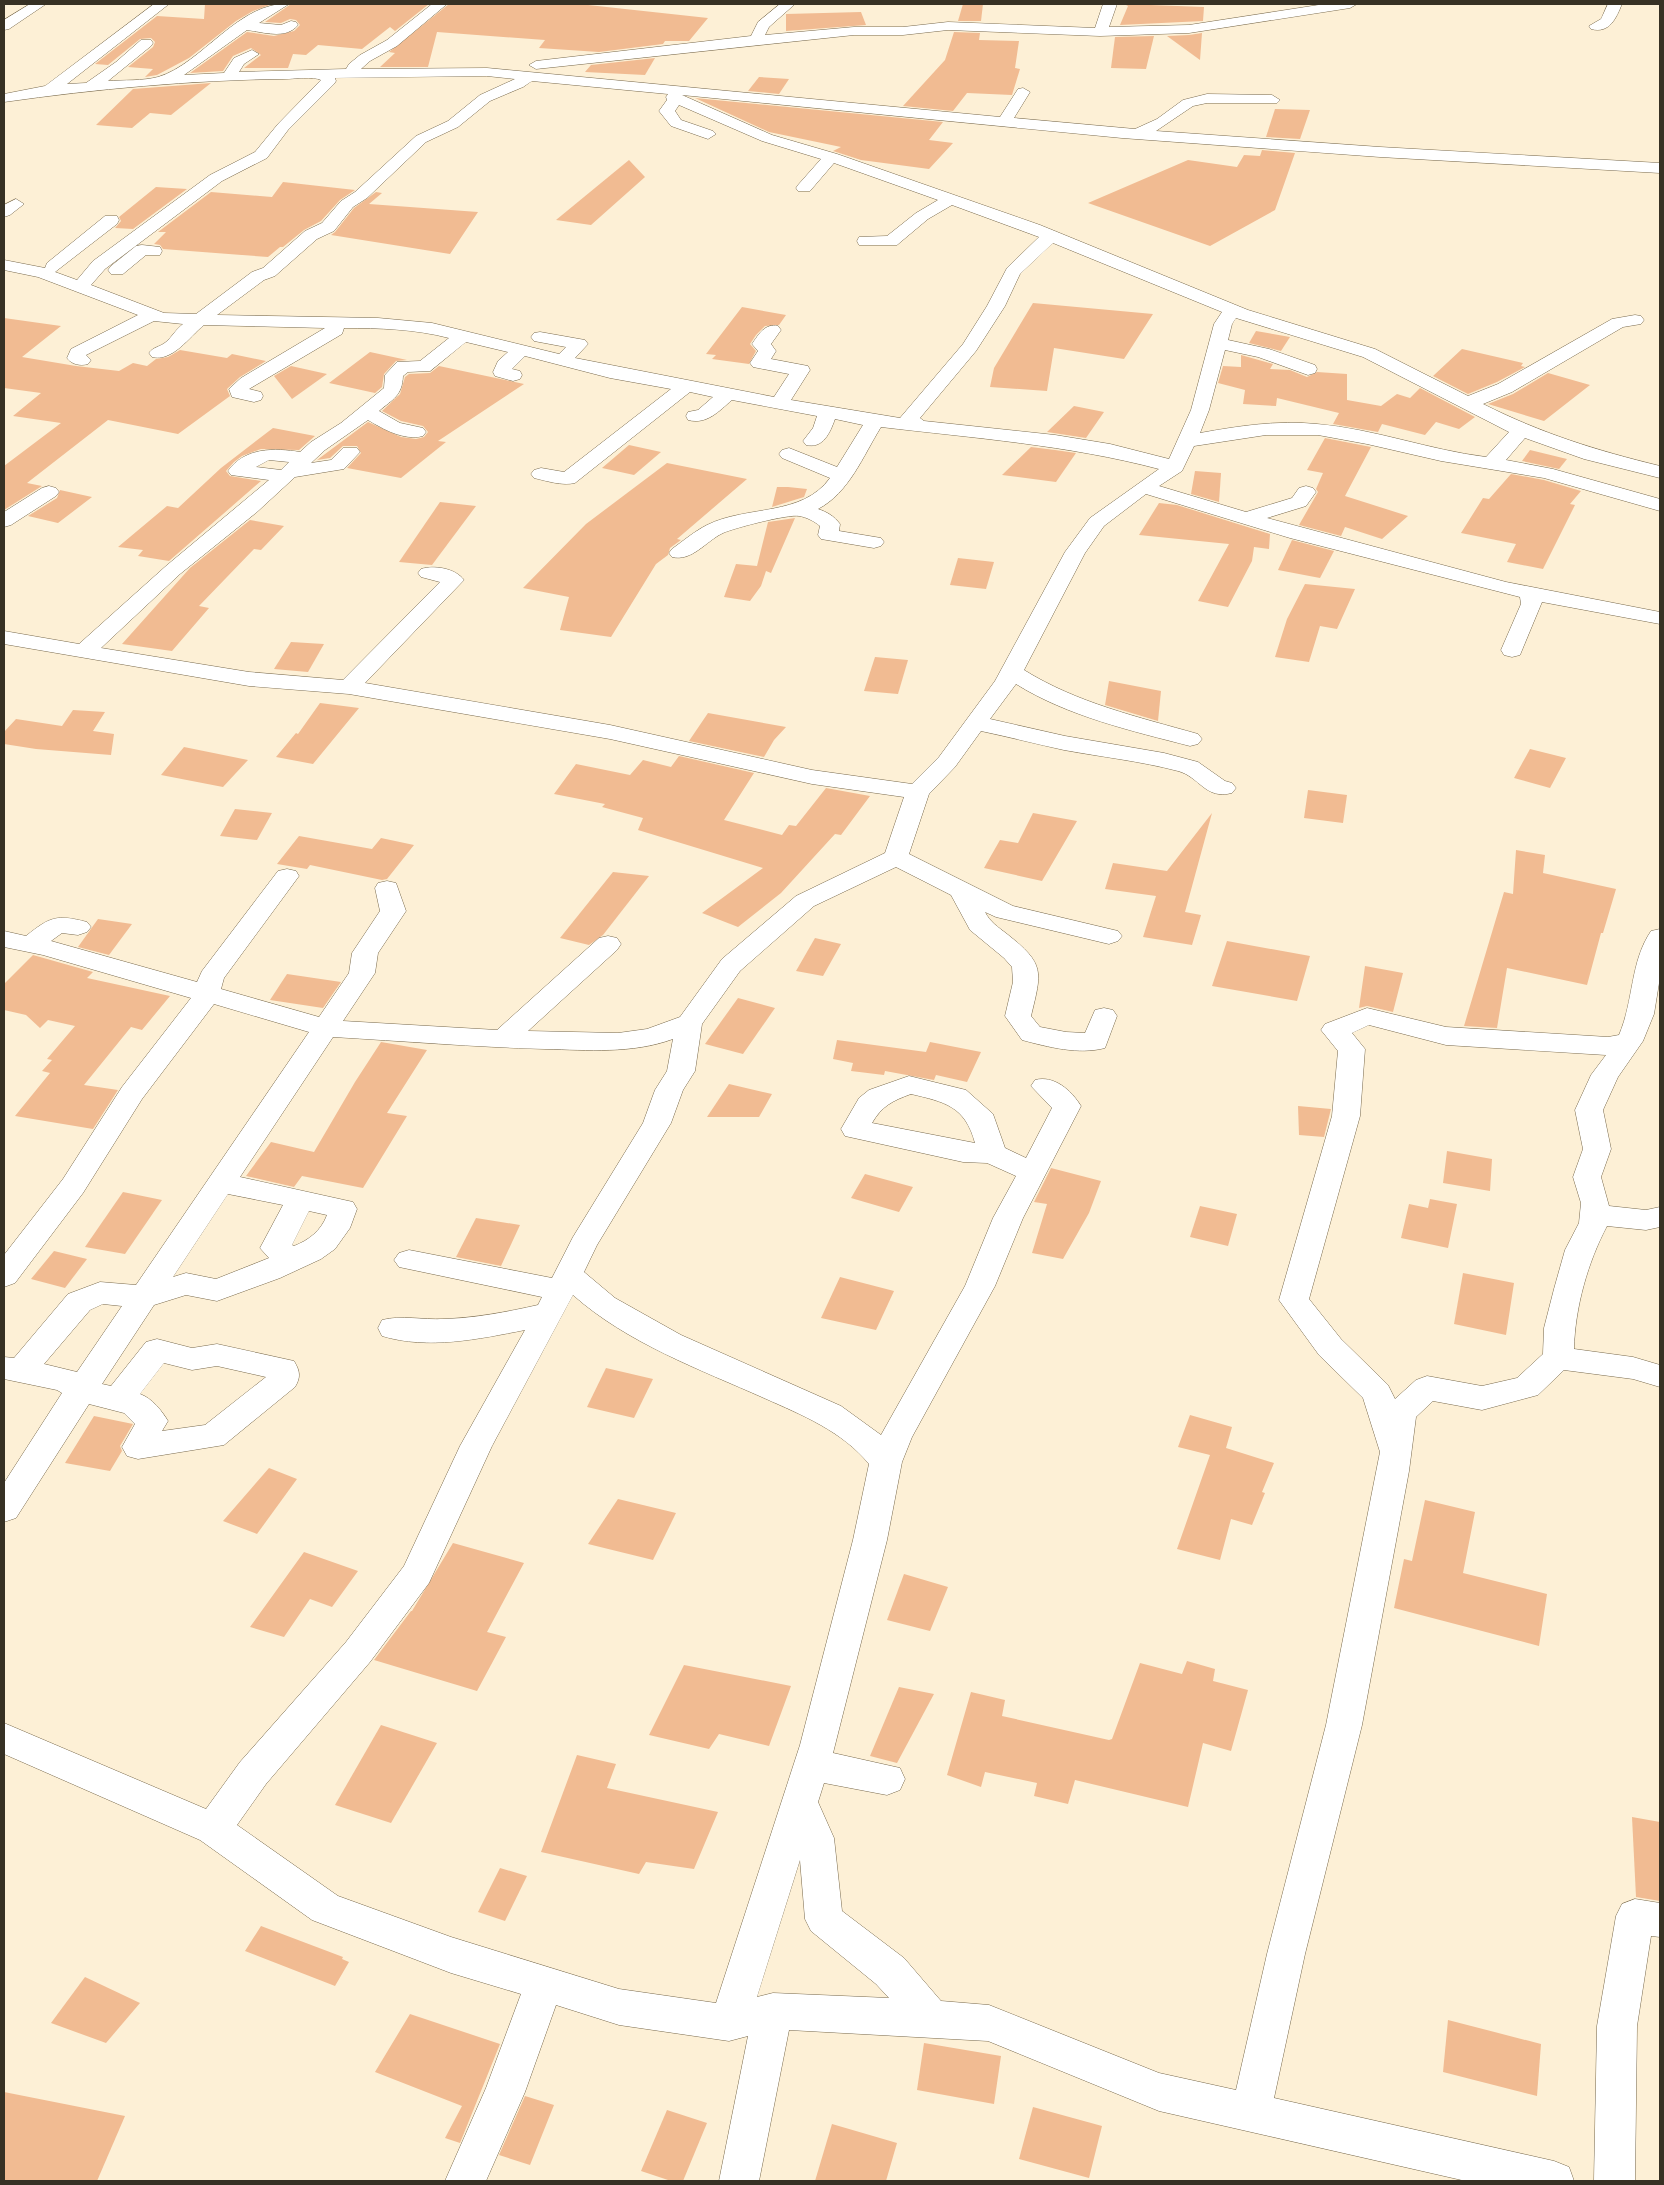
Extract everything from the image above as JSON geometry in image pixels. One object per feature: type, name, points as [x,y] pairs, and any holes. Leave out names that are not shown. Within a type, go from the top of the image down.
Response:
[{"type":"street","points":[[4,26],[39,4]]},
{"type":"street","points":[[50,90],[162,4]]},
{"type":"street","points":[[162,81],[184,69],[244,25],[282,4]]},
{"type":"street","points":[[352,74],[354,67],[392,43],[440,4]]},
{"type":"street","points":[[756,40],[763,25],[788,4]]},
{"type":"street","points":[[1100,32],[1110,4]]},
{"type":"street","points":[[4,98],[50,90],[228,77],[487,72],[756,40],[854,31],[903,31],[948,26],[1100,32],[1189,30],[1350,4]]},
{"type":"street","points":[[1596,26],[1607,22],[1615,4]]},
{"type":"street","points":[[244,25],[284,30],[291,25]]},
{"type":"street","points":[[89,87],[121,65],[146,43]]},
{"type":"street","points":[[228,77],[238,61],[252,54]]},
{"type":"street","points":[[487,72],[658,89],[895,104],[1004,122],[1138,134],[1380,152],[1660,168]]},
{"type":"street","points":[[86,289],[107,258],[216,178],[262,155],[283,127],[329,81],[325,74]]},
{"type":"street","points":[[158,353],[174,345],[179,336],[218,305],[258,276],[269,272],[311,235],[328,227],[347,204],[361,195],[421,140],[453,124],[485,98],[518,84],[529,76]]},
{"type":"street","points":[[658,89],[766,138],[831,158],[1050,236],[1233,310],[1369,353],[1520,430],[1592,455],[1660,472]]},
{"type":"street","points":[[1004,122],[1024,92]]},
{"type":"street","points":[[676,98],[667,110],[676,123],[708,134]]},
{"type":"street","points":[[1138,134],[1162,122],[1188,103],[1207,98],[1272,100]]},
{"type":"street","points":[[804,188],[831,158]]},
{"type":"street","points":[[865,241],[891,241],[922,216],[950,200]]},
{"type":"street","points":[[51,269],[111,220]]},
{"type":"street","points":[[921,427],[909,419],[970,347],[996,306],[1013,272],[1050,236]]},
{"type":"street","points":[[86,289],[112,273],[142,250],[154,251]]},
{"type":"street","points":[[4,265],[51,269],[82,265],[107,258]]},
{"type":"street","points":[[4,259],[51,269],[86,289],[162,318],[337,327],[413,327],[462,335],[562,361],[875,422],[1074,444],[1110,450],[1175,467]]},
{"type":"street","points":[[82,360],[76,358],[77,353],[148,313],[192,303],[218,305]]},
{"type":"street","points":[[213,1829],[253,1773],[358,1652],[417,1574],[476,1446],[559,1293],[583,1244],[657,1123],[669,1090],[681,1072],[689,1023],[731,965],[805,901],[896,856],[918,792],[947,762],[1012,672],[1075,552],[1097,522],[1144,487],[1175,467],[1200,410],[1223,324],[1233,310]]},
{"type":"street","points":[[1294,313],[1314,318],[1300,332]]},
{"type":"street","points":[[1468,403],[1505,388],[1618,323],[1636,320]]},
{"type":"street","points":[[326,352],[337,327]]},
{"type":"street","points":[[254,396],[239,394],[238,389],[245,382],[280,363],[337,327]]},
{"type":"street","points":[[398,345],[413,327]]},
{"type":"street","points":[[772,330],[762,344],[766,351],[759,363],[801,370],[779,403]]},
{"type":"street","points":[[84,651],[173,570],[218,536],[293,468],[392,390],[394,374],[403,366],[424,367],[462,335]]},
{"type":"street","points":[[540,337],[580,344],[562,361]]},
{"type":"street","points":[[1218,343],[1263,353],[1308,369]]},
{"type":"street","points":[[513,375],[502,372],[502,369],[507,362],[521,351]]},
{"type":"street","points":[[541,474],[568,480],[686,386]]},
{"type":"street","points":[[695,416],[704,414],[728,394]]},
{"type":"street","points":[[366,412],[394,427],[416,432]]},
{"type":"street","points":[[813,441],[822,429],[828,412]]},
{"type":"street","points":[[680,553],[715,529],[756,517],[806,508],[824,498],[842,476],[875,422]]},
{"type":"street","points":[[1187,441],[1294,428],[1392,443],[1469,461],[1491,462],[1546,473],[1660,505]]},
{"type":"street","points":[[1491,462],[1513,442],[1520,430]]},
{"type":"street","points":[[293,468],[337,465],[350,452]]},
{"type":"street","points":[[789,454],[842,476]]},
{"type":"street","points":[[1144,487],[1245,519],[1530,593],[1660,618]]},
{"type":"street","points":[[4,522],[49,492]]},
{"type":"street","points":[[1245,519],[1299,502],[1306,492]]},
{"type":"street","points":[[806,508],[806,512],[821,517],[830,524],[828,535],[874,542]]},
{"type":"street","points":[[349,687],[453,580],[442,574],[428,573]]},
{"type":"street","points":[[1512,650],[1532,604],[1530,593]]},
{"type":"street","points":[[4,638],[248,679],[349,687],[610,732],[812,777],[918,792]]},
{"type":"street","points":[[1012,672],[1042,691],[1105,715],[1190,739]]},
{"type":"street","points":[[976,723],[1065,743],[1156,758],[1190,767],[1212,783],[1224,788]]},
{"type":"street","points":[[896,856],[1005,912],[1109,936]]},
{"type":"street","points":[[4,1276],[73,1186],[132,1093],[207,995],[211,977],[288,876]]},
{"type":"street","points":[[4,1509],[81,1390],[362,973],[365,953],[393,912],[387,888]]},
{"type":"street","points":[[962,891],[979,925],[1013,952],[1025,966],[1026,982],[1018,1016],[1030,1034],[1066,1041],[1096,1042],[1104,1016]]},
{"type":"street","points":[[32,944],[56,925],[78,927]]},
{"type":"street","points":[[1251,2113],[1286,1954],[1344,1725],[1395,1455],[1401,1412],[1427,1388],[1482,1398],[1527,1387],[1558,1358],[1559,1328],[1569,1289],[1580,1250],[1594,1223],[1595,1203],[1587,1178],[1597,1149],[1589,1110],[1605,1075],[1630,1041],[1641,1014],[1651,954],[1660,937]]},
{"type":"street","points":[[4,938],[32,944],[326,1028],[503,1039],[618,1042],[652,1037],[689,1023]]},
{"type":"street","points":[[503,1039],[608,944]]},
{"type":"street","points":[[1395,1455],[1377,1393],[1330,1346],[1294,1300],[1346,1116],[1352,1049],[1334,1030],[1367,1016],[1446,1036],[1500,1041],[1608,1046],[1630,1041]]},
{"type":"street","points":[[729,2023],[812,1766],[870,1540],[886,1462],[896,1437],[980,1286],[1008,1218],[1067,1106],[1045,1086]]},
{"type":"street","points":[[992,1154],[1032,1172]]},
{"type":"street","points":[[12,1369],[79,1302],[100,1293],[145,1297],[186,1284],[217,1290],[269,1271],[292,1259],[317,1250],[339,1227],[343,1209],[222,1182]]},
{"type":"street","points":[[292,1259],[275,1248],[301,1199]]},
{"type":"street","points":[[1595,1214],[1646,1220],[1660,1217]]},
{"type":"street","points":[[409,1260],[559,1293],[604,1306],[670,1343],[830,1414],[872,1445],[886,1462]]},
{"type":"street","points":[[393,1328],[409,1331],[497,1326],[559,1293]]},
{"type":"street","points":[[12,1369],[65,1380],[81,1390],[118,1400],[134,1404],[152,1420],[138,1447],[213,1436],[260,1401],[284,1379],[282,1369],[217,1355],[192,1359],[157,1350],[118,1400]]},
{"type":"street","points":[[1558,1358],[1632,1368],[1660,1376]]},
{"type":"street","points":[[4,1738],[213,1829],[325,1908],[451,1956],[619,2007],[729,2023],[773,2011],[932,2018],[989,2023],[1160,2092],[1554,2181]]},
{"type":"street","points":[[812,1766],[887,1779]]},
{"type":"street","points":[[800,1804],[816,1838],[824,1919],[890,1971],[932,2018]]},
{"type":"street","points":[[1614,2181],[1617,2026],[1635,1916],[1660,1920]]},
{"type":"street","points":[[465,2181],[505,2092],[544,1984]]},
{"type":"street","points":[[739,2181],[773,2011]]},
{"type":"building","points":[[205,4],[272,4],[253,11],[236,21],[189,58],[157,75],[145,77],[153,69],[128,67],[153,47],[155,42],[151,38],[140,39],[108,65],[95,64],[157,16],[204,19]]},
{"type":"building","points":[[291,4],[429,4],[395,31],[390,27],[362,49],[318,45],[306,55],[293,54],[288,68],[244,68],[261,55],[251,48],[233,56],[223,71],[190,73],[247,32],[274,36],[294,31],[300,25],[296,20],[290,19],[281,23],[265,22]]},
{"type":"building","points":[[449,4],[579,4],[708,18],[689,41],[665,41],[663,44],[599,52],[539,48],[545,40],[437,32],[428,67],[380,67],[395,53],[389,52]]},
{"type":"building","points":[[963,4],[983,4],[981,21],[958,21]]},
{"type":"building","points":[[1124,4],[1204,7],[1203,21],[1120,25],[1128,6]]},
{"type":"building","points":[[861,12],[866,25],[786,31],[786,14]]},
{"type":"building","points":[[954,32],[980,33],[979,40],[1019,41],[1015,68],[1020,69],[1012,95],[967,93],[953,111],[903,106],[945,60]]},
{"type":"building","points":[[1202,33],[1200,60],[1167,36],[1189,35]]},
{"type":"building","points":[[1154,36],[1146,69],[1111,68],[1115,37]]},
{"type":"building","points":[[655,58],[645,75],[585,72],[591,65]]},
{"type":"building","points":[[759,77],[789,79],[779,94],[748,91]]},
{"type":"building","points":[[211,83],[171,115],[150,113],[132,128],[96,125],[133,89]]},
{"type":"building","points":[[695,98],[943,122],[929,140],[953,143],[929,169],[861,160],[833,151],[841,147],[769,132]]},
{"type":"building","points":[[1275,109],[1310,110],[1300,139],[1266,137]]},
{"type":"building","points":[[1262,150],[1295,153],[1275,210],[1210,246],[1088,203],[1188,160],[1237,167],[1244,155],[1260,156]]},
{"type":"building","points":[[629,160],[645,177],[591,225],[556,220]]},
{"type":"building","points":[[283,182],[355,190],[340,200],[321,221],[304,230],[268,257],[163,249],[160,245],[154,244],[166,232],[158,232],[211,192],[272,197]]},
{"type":"building","points":[[156,187],[187,189],[133,229],[115,228],[121,221],[119,217]]},
{"type":"building","points":[[376,192],[382,193],[369,204],[478,212],[450,254],[331,235],[354,208]]},
{"type":"building","points":[[1033,303],[1153,314],[1124,359],[1054,348],[1047,391],[990,387],[994,368]]},
{"type":"building","points":[[742,307],[786,315],[779,325],[765,326],[756,335],[750,344],[756,351],[749,364],[712,359],[716,355],[706,354]]},
{"type":"building","points":[[4,318],[61,326],[22,357],[76,366],[119,371],[133,363],[147,366],[156,359],[168,357],[180,350],[227,358],[232,354],[266,361],[240,377],[227,389],[230,396],[178,434],[108,420],[27,483],[42,486],[4,510],[4,466],[61,423],[13,416],[41,393],[4,388]]},
{"type":"building","points":[[1256,331],[1290,337],[1281,351],[1249,343]]},
{"type":"building","points":[[1462,349],[1523,363],[1521,366],[1525,367],[1497,382],[1468,394],[1433,376]]},
{"type":"building","points":[[370,352],[407,360],[396,361],[384,374],[382,387],[375,393],[329,383]]},
{"type":"building","points":[[1241,355],[1273,364],[1270,369],[1290,370],[1307,377],[1317,372],[1347,374],[1347,400],[1381,406],[1397,394],[1410,398],[1420,388],[1475,417],[1459,429],[1436,422],[1425,435],[1382,424],[1378,432],[1333,424],[1339,413],[1277,398],[1276,406],[1243,404],[1245,390],[1218,383],[1223,366],[1241,367]]},
{"type":"building","points":[[291,366],[327,374],[292,399],[274,376]]},
{"type":"building","points":[[439,366],[524,384],[438,441],[446,442],[401,478],[347,468],[361,453],[357,446],[343,446],[330,458],[317,460],[368,422],[401,437],[416,439],[424,437],[428,432],[423,426],[401,421],[382,411],[400,394],[405,377],[409,374],[430,373]]},
{"type":"building","points":[[1548,373],[1590,385],[1544,421],[1488,404],[1513,394]]},
{"type":"building","points":[[1074,406],[1104,412],[1086,438],[1047,432]]},
{"type":"building","points":[[273,428],[315,436],[299,450],[261,449],[242,456],[234,462],[226,471],[230,476],[261,481],[169,561],[138,556],[143,550],[118,547],[167,506],[178,508],[221,468]]},
{"type":"building","points":[[1325,438],[1371,447],[1345,496],[1408,516],[1382,539],[1345,527],[1341,536],[1299,525],[1318,492],[1316,489],[1323,473],[1307,470]]},
{"type":"building","points":[[629,445],[661,452],[634,475],[602,468]]},
{"type":"building","points":[[1031,447],[1076,453],[1056,482],[1002,475]]},
{"type":"building","points":[[1530,450],[1567,459],[1559,469],[1522,461]]},
{"type":"building","points":[[667,463],[747,479],[677,539],[681,540],[670,548],[668,555],[656,564],[611,637],[560,630],[569,597],[523,588],[586,524]]},
{"type":"building","points":[[1195,471],[1221,473],[1219,502],[1191,494]]},
{"type":"building","points":[[1511,474],[1544,480],[1581,491],[1570,504],[1575,505],[1543,569],[1507,562],[1516,544],[1461,533],[1483,498],[1489,499]]},
{"type":"building","points":[[777,487],[807,489],[804,497],[772,507]]},
{"type":"building","points":[[60,490],[92,497],[58,523],[28,516],[57,498]]},
{"type":"building","points":[[440,502],[476,506],[432,565],[399,562]]},
{"type":"building","points":[[1159,503],[1177,505],[1270,534],[1269,549],[1254,547],[1252,561],[1228,607],[1198,601],[1229,544],[1139,535]]},
{"type":"building","points":[[795,518],[771,573],[766,571],[761,586],[750,601],[724,597],[736,564],[757,566],[768,522]]},
{"type":"building","points":[[250,520],[284,526],[261,550],[254,549],[199,606],[209,608],[172,651],[122,644],[190,568]]},
{"type":"building","points":[[1292,540],[1334,551],[1320,578],[1278,570]]},
{"type":"building","points":[[958,558],[994,562],[986,589],[950,585]]},
{"type":"building","points":[[1305,584],[1355,589],[1337,629],[1320,626],[1309,662],[1275,657],[1287,619]]},
{"type":"building","points":[[291,642],[324,644],[308,672],[274,669]]},
{"type":"building","points":[[875,657],[908,660],[898,694],[864,691]]},
{"type":"building","points":[[1109,681],[1161,691],[1158,721],[1105,705]]},
{"type":"building","points":[[320,703],[359,708],[313,764],[276,757],[296,733],[298,734]]},
{"type":"building","points":[[73,710],[105,712],[93,731],[114,734],[111,755],[36,749],[4,744],[4,732],[16,719],[62,726]]},
{"type":"building","points":[[708,713],[786,727],[774,740],[764,757],[689,741]]},
{"type":"building","points":[[184,747],[248,760],[223,787],[161,775]]},
{"type":"building","points":[[1530,749],[1566,758],[1550,788],[1514,778]]},
{"type":"building","points":[[679,756],[754,773],[724,820],[782,835],[789,825],[796,826],[826,788],[870,796],[841,835],[835,834],[781,893],[738,927],[702,913],[763,868],[638,830],[643,818],[602,807],[605,804],[554,794],[576,764],[630,775],[643,760],[671,767]]},
{"type":"building","points":[[1308,790],[1347,795],[1343,823],[1304,818]]},
{"type":"building","points":[[235,809],[272,813],[257,840],[220,836]]},
{"type":"building","points":[[1033,813],[1077,821],[1042,881],[984,868],[1000,840],[1018,843]]},
{"type":"building","points":[[1212,813],[1185,912],[1201,915],[1192,945],[1143,937],[1156,896],[1105,889],[1113,863],[1167,871]]},
{"type":"building","points":[[299,836],[372,849],[381,838],[414,845],[387,879],[382,880],[310,865],[307,869],[277,864]]},
{"type":"building","points":[[1516,850],[1545,855],[1543,873],[1616,889],[1603,933],[1601,933],[1587,985],[1507,968],[1497,1028],[1464,1026],[1504,892],[1513,894]]},
{"type":"building","points":[[613,872],[649,876],[603,935],[589,945],[560,938]]},
{"type":"building","points":[[98,919],[132,924],[109,955],[78,947]]},
{"type":"building","points":[[815,938],[841,944],[823,976],[796,971]]},
{"type":"building","points":[[1227,941],[1310,956],[1297,1001],[1212,986]]},
{"type":"building","points":[[33,955],[93,972],[87,978],[170,996],[142,1030],[131,1027],[84,1085],[118,1090],[93,1129],[15,1116],[50,1073],[42,1071],[52,1060],[47,1059],[75,1026],[48,1020],[40,1028],[26,1015],[4,1010],[4,984]]},
{"type":"building","points":[[1365,966],[1403,973],[1393,1012],[1367,1006],[1359,1008]]},
{"type":"building","points":[[287,974],[341,982],[323,1008],[270,1000]]},
{"type":"building","points":[[738,998],[775,1008],[743,1054],[705,1044]]},
{"type":"building","points":[[837,1040],[926,1052],[930,1042],[981,1052],[967,1082],[936,1075],[934,1080],[885,1071],[884,1075],[851,1071],[853,1063],[833,1059]]},
{"type":"building","points":[[381,1042],[427,1050],[387,1113],[407,1116],[363,1188],[302,1176],[294,1187],[246,1176],[271,1142],[314,1152]]},
{"type":"building","points":[[729,1084],[772,1094],[759,1117],[707,1117]]},
{"type":"building","points":[[1298,1106],[1331,1109],[1324,1137],[1299,1135]]},
{"type":"building","points":[[1447,1151],[1492,1159],[1490,1191],[1443,1183]]},
{"type":"building","points":[[1051,1168],[1101,1181],[1089,1213],[1063,1259],[1032,1253],[1047,1204],[1034,1202]]},
{"type":"building","points":[[865,1174],[913,1187],[899,1212],[851,1198]]},
{"type":"building","points":[[123,1192],[162,1200],[125,1254],[85,1247]]},
{"type":"building","points":[[1430,1199],[1457,1204],[1448,1248],[1401,1238],[1409,1204],[1428,1208]]},
{"type":"building","points":[[1200,1206],[1237,1214],[1228,1246],[1190,1237]]},
{"type":"building","points":[[476,1218],[520,1225],[501,1266],[456,1257]]},
{"type":"building","points":[[54,1251],[87,1259],[65,1288],[31,1279]]},
{"type":"building","points":[[1463,1273],[1514,1283],[1506,1335],[1454,1324]]},
{"type":"building","points":[[840,1277],[894,1291],[876,1330],[821,1318]]},
{"type":"building","points":[[606,1368],[653,1379],[634,1418],[587,1407]]},
{"type":"building","points":[[1190,1415],[1232,1427],[1226,1448],[1274,1463],[1262,1492],[1265,1493],[1252,1525],[1231,1519],[1220,1560],[1177,1549],[1210,1455],[1178,1447]]},
{"type":"building","points":[[94,1416],[133,1424],[120,1446],[122,1451],[110,1471],[65,1463]]},
{"type":"building","points":[[269,1468],[297,1479],[257,1534],[223,1521]]},
{"type":"building","points":[[618,1499],[676,1513],[653,1560],[588,1544]]},
{"type":"building","points":[[1425,1500],[1475,1512],[1463,1573],[1547,1594],[1539,1646],[1394,1608],[1404,1559],[1412,1561]]},
{"type":"building","points":[[453,1543],[524,1563],[487,1632],[506,1637],[477,1691],[374,1660],[412,1611]]},
{"type":"building","points":[[304,1552],[358,1571],[332,1607],[310,1599],[284,1637],[250,1627]]},
{"type":"building","points":[[904,1574],[948,1587],[930,1631],[887,1620]]},
{"type":"building","points":[[1187,1661],[1215,1669],[1213,1681],[1248,1690],[1231,1751],[1203,1743],[1188,1807],[1075,1780],[1068,1804],[1034,1796],[1037,1783],[985,1772],[981,1787],[947,1775],[971,1692],[1005,1700],[1002,1716],[1109,1740],[1112,1739],[1140,1663],[1182,1674]]},
{"type":"building","points":[[684,1665],[791,1686],[769,1746],[719,1734],[709,1749],[649,1735]]},
{"type":"building","points":[[899,1687],[934,1694],[897,1763],[870,1756]]},
{"type":"building","points":[[381,1725],[437,1743],[391,1823],[335,1805]]},
{"type":"building","points":[[577,1755],[616,1764],[607,1788],[718,1812],[694,1869],[646,1862],[639,1874],[541,1852]]},
{"type":"building","points":[[1632,1817],[1660,1822],[1660,1901],[1636,1897]]},
{"type":"building","points":[[500,1868],[527,1876],[505,1921],[478,1912]]},
{"type":"building","points":[[261,1926],[343,1957],[342,1959],[349,1962],[335,1986],[245,1951]]},
{"type":"building","points":[[85,1977],[140,2003],[106,2043],[51,2023]]},
{"type":"building","points":[[410,2014],[500,2044],[460,2143],[445,2138],[462,2106],[375,2072]]},
{"type":"building","points":[[1448,2020],[1541,2044],[1537,2096],[1443,2072]]},
{"type":"building","points":[[924,2043],[1001,2056],[994,2104],[917,2090]]},
{"type":"building","points":[[4,2092],[125,2116],[97,2181],[4,2181]]},
{"type":"building","points":[[525,2096],[554,2105],[530,2165],[499,2155]]},
{"type":"building","points":[[1033,2107],[1102,2126],[1089,2178],[1019,2159]]},
{"type":"building","points":[[667,2110],[707,2123],[683,2181],[671,2181],[641,2171]]},
{"type":"building","points":[[832,2124],[897,2143],[886,2181],[815,2181]]}]
